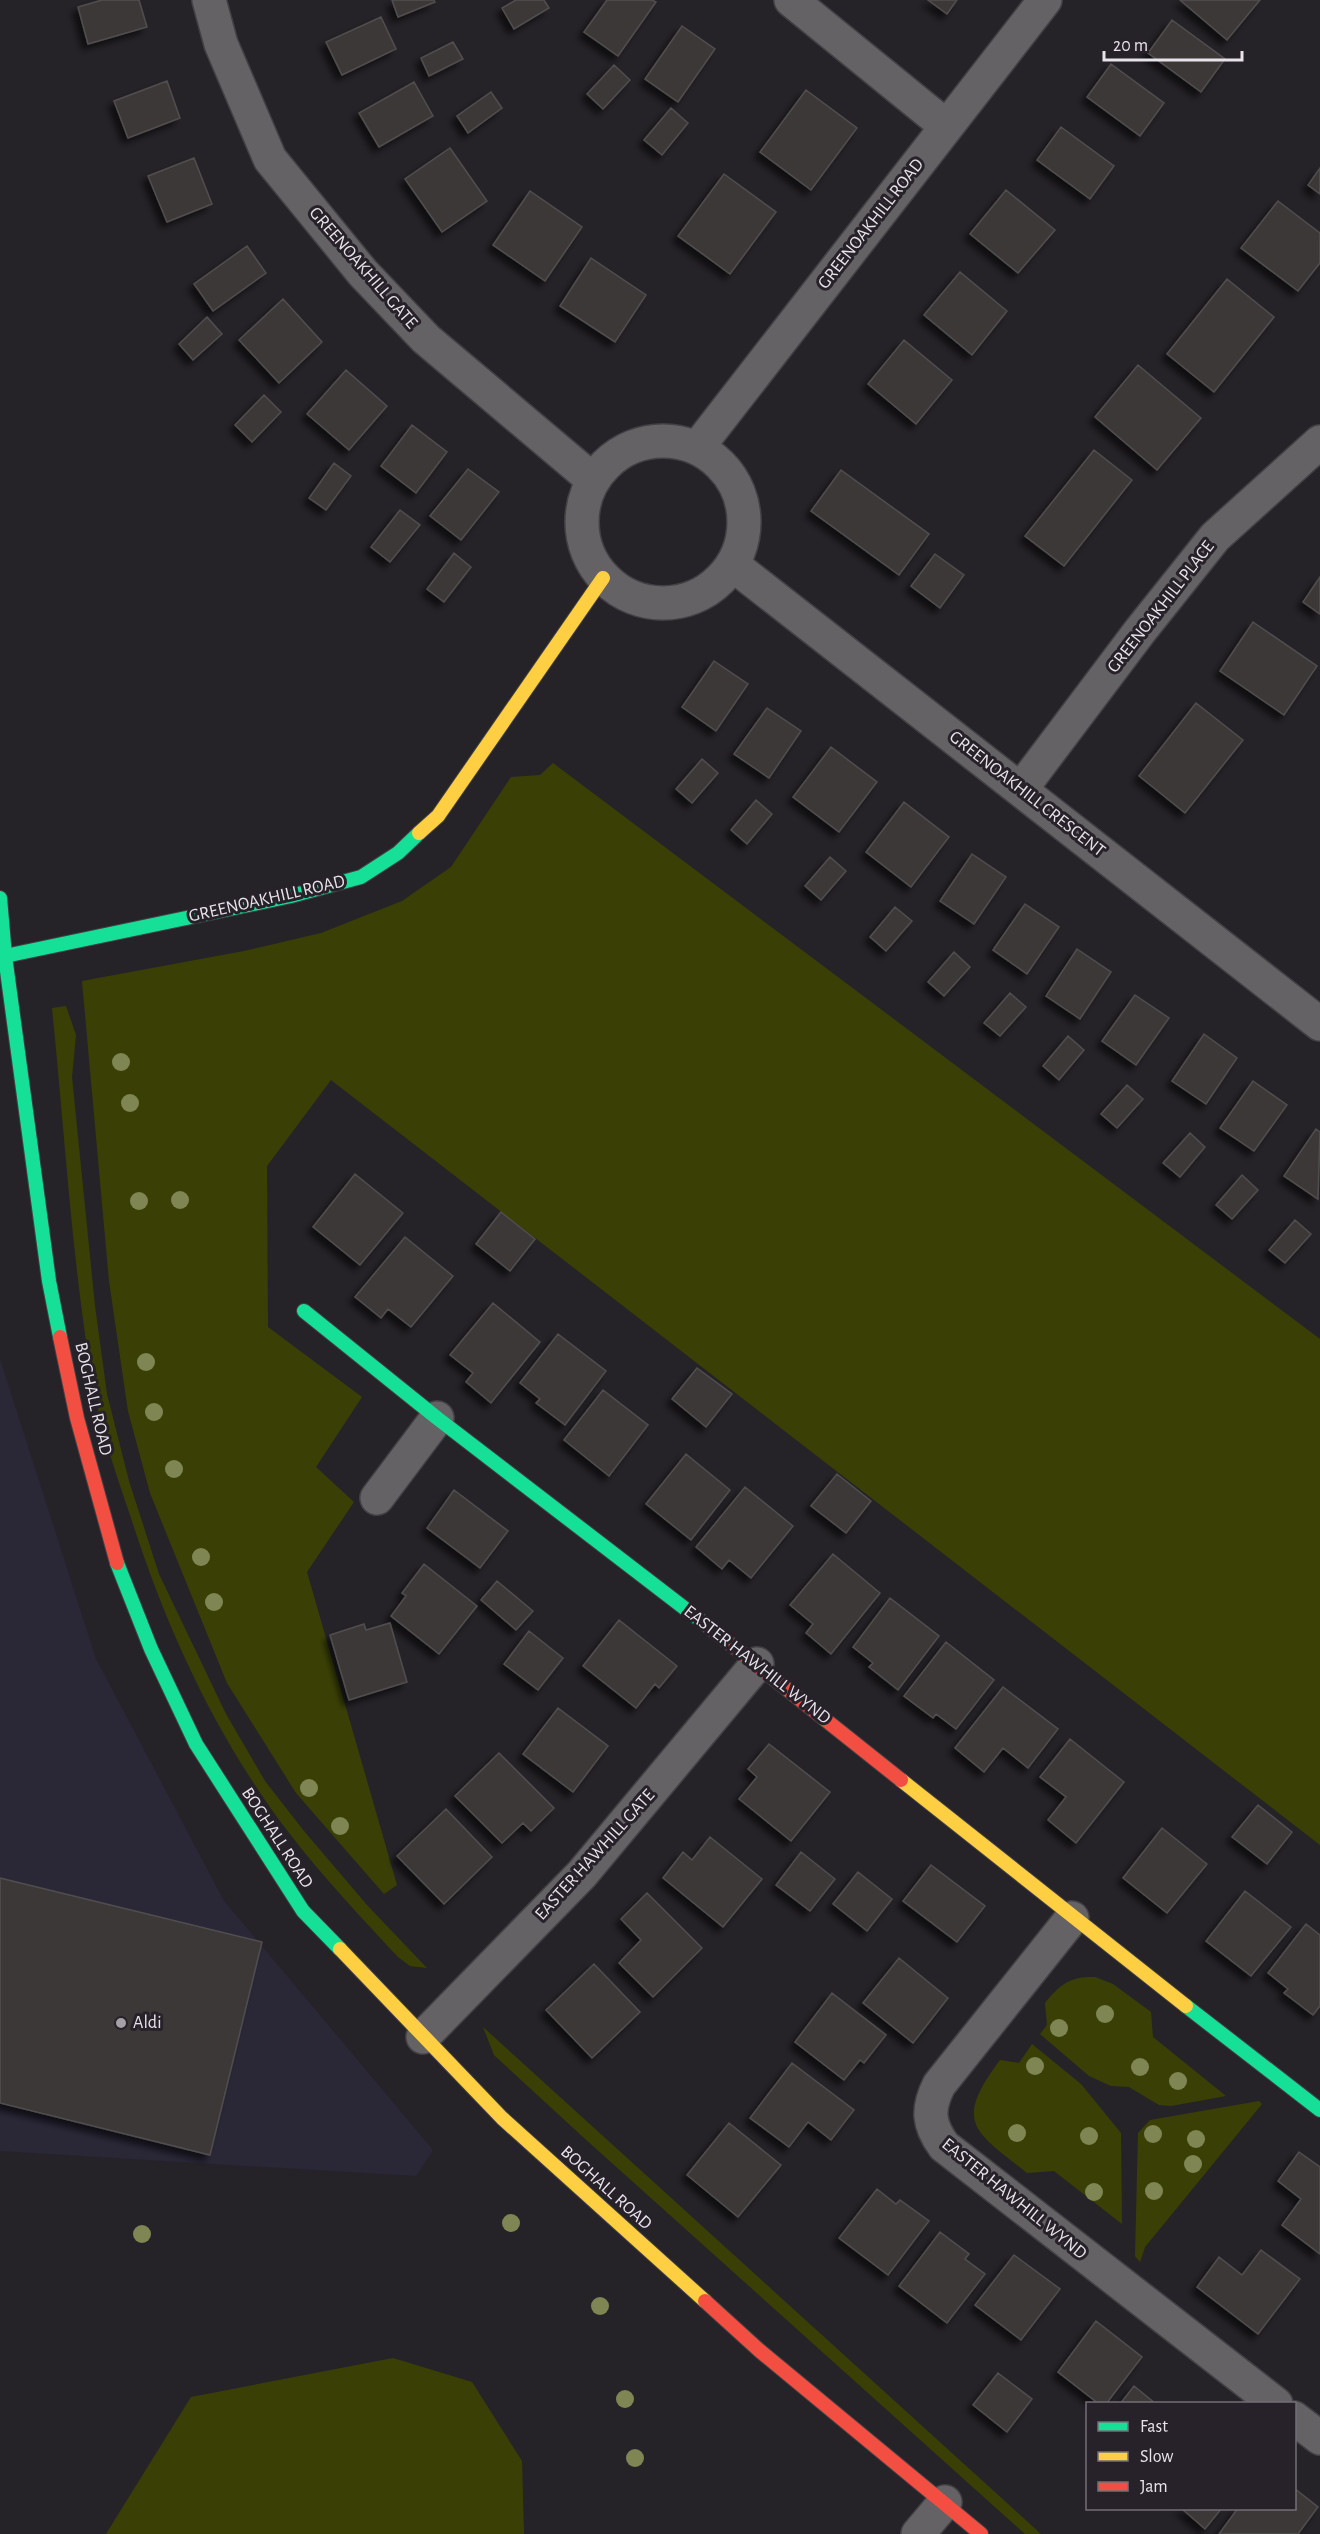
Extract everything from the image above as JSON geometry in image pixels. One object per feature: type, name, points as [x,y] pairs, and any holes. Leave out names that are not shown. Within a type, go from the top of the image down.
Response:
[{"type":"street","name":"GREENOAKHILL GATE","points":[[209,0],[221,44],[270,159],[277,168],[363,273],[426,339],[593,480]]},
{"type":"street","points":[[791,0],[946,126]]},
{"type":"street","name":"GREENOAKHILL ROAD","points":[[698,447],[1045,0]]},
{"type":"street","points":[[665,440],[698,447],[724,467],[742,498],[745,533],[733,565],[701,595],[671,604],[637,600],[603,578],[588,555],[581,518],[593,480],[611,458],[642,442],[665,440]]},
{"type":"street","name":"GREENOAKHILL PLACE","points":[[1021,789],[1140,631],[1215,537],[1320,442]]},
{"type":"street","name":"GREENOAKHILL CRESCENT","points":[[733,565],[1320,1024]]},
{"type":"street","name":"GREENOAKHILL ROAD","points":[[5,956],[291,896],[362,877],[398,853],[438,816],[603,578]]},
{"type":"street","name":"BOGHALL ROAD","points":[[0,898],[5,956],[49,1281],[77,1418],[113,1552],[151,1649],[196,1744],[303,1911],[502,2118],[751,2344],[981,2534]]},
{"type":"street","name":"EASTER HAWHILL WYND","points":[[304,1311],[438,1418],[757,1664],[1072,1918],[1320,2110]]},
{"type":"street","points":[[376,1498],[438,1418]]},
{"type":"street","name":"EASTER HAWHILL GATE","points":[[423,2037],[582,1874],[757,1664]]},
{"type":"street","name":"EASTER HAWHILL WYND","points":[[1072,1918],[939,2085],[931,2100],[929,2118],[934,2133],[944,2146],[1275,2402]]},
{"type":"street","points":[[1296,2420],[1320,2438]]},
{"type":"street","points":[[918,2534],[945,2502]]},
{"type":"shaded area","points":[[0,1359],[96,1659],[224,1901],[433,2150],[416,2176],[0,2151]]},
{"type":"green space","points":[[553,763],[1320,1339],[1320,1845],[331,1080],[267,1166],[268,1327],[362,1397],[316,1467],[354,1502],[307,1572],[397,1885],[384,1894],[296,1793],[227,1683],[150,1493],[128,1411],[109,1281],[82,981],[244,951],[321,933],[402,901],[451,867],[511,777],[540,775]]},
{"type":"green space","points":[[66,1006],[76,1035],[72,1077],[95,1306],[107,1394],[129,1481],[159,1574],[226,1714],[265,1781],[367,1905],[427,1968],[410,1966],[398,1957],[322,1874],[271,1808],[235,1754],[200,1690],[156,1590],[106,1440],[97,1407],[86,1344],[74,1248],[52,1008]]},
{"type":"green space","points":[[1095,1977],[1113,1984],[1151,2012],[1153,2037],[1226,2096],[1171,2106],[1159,2105],[1129,2087],[1111,2086],[1089,2076],[1040,2034],[1047,2025],[1045,2003],[1056,1991],[1067,1982],[1079,1978]]},
{"type":"green space","points":[[483,2027],[1041,2534],[1025,2534],[583,2137],[494,2055]]},
{"type":"green space","points":[[1032,2044],[1081,2084],[1121,2133],[1122,2224],[1054,2171],[1027,2173],[994,2146],[976,2124],[974,2112],[977,2098],[985,2081],[1000,2060],[1019,2063]]},
{"type":"green space","points":[[1259,2101],[1262,2104],[1145,2247],[1140,2262],[1135,2256],[1138,2133],[1150,2120]]},
{"type":"green space","points":[[393,2358],[472,2382],[522,2461],[524,2534],[106,2534],[191,2397]]},
{"type":"building","points":[[102,0],[139,0],[147,27],[88,44],[78,7]]},
{"type":"building","points":[[392,0],[434,0],[435,2],[398,17]]},
{"type":"building","points":[[516,0],[544,0],[549,8],[514,29],[502,8]]},
{"type":"building","points":[[607,0],[652,0],[656,2],[618,56],[584,32]]},
{"type":"building","points":[[928,0],[957,0],[947,14]]},
{"type":"building","points":[[1180,0],[1260,0],[1227,40]]},
{"type":"building","points":[[381,17],[396,49],[342,75],[326,42]]},
{"type":"building","points":[[1172,20],[1225,59],[1201,92],[1148,53]]},
{"type":"building","points":[[682,26],[715,49],[678,102],[645,79]]},
{"type":"building","points":[[453,42],[463,59],[429,76],[421,58]]},
{"type":"building","points":[[1111,64],[1164,103],[1140,136],[1087,97]]},
{"type":"building","points":[[614,65],[630,80],[603,109],[587,94]]},
{"type":"building","points":[[167,81],[180,118],[128,138],[114,101]]},
{"type":"building","points":[[414,82],[433,116],[379,147],[359,113]]},
{"type":"building","points":[[806,90],[857,128],[811,190],[760,152]]},
{"type":"building","points":[[491,92],[502,108],[468,133],[457,116]]},
{"type":"building","points":[[671,108],[688,123],[662,155],[644,140]]},
{"type":"building","points":[[1061,127],[1114,166],[1090,199],[1037,160]]},
{"type":"building","points":[[450,148],[487,201],[442,232],[405,179]]},
{"type":"building","points":[[194,158],[212,204],[167,222],[148,176]]},
{"type":"building","points":[[1320,168],[1320,194],[1308,185]]},
{"type":"building","points":[[724,174],[776,212],[730,274],[678,236]]},
{"type":"building","points":[[1006,190],[1055,230],[1018,273],[970,234]]},
{"type":"building","points":[[530,191],[582,227],[545,281],[493,245]]},
{"type":"building","points":[[1278,201],[1320,233],[1320,263],[1298,291],[1241,248]]},
{"type":"building","points":[[247,246],[266,273],[213,311],[194,284]]},
{"type":"building","points":[[591,258],[646,295],[615,342],[560,306]]},
{"type":"building","points":[[960,272],[1007,311],[972,355],[924,315]]},
{"type":"building","points":[[1227,279],[1274,317],[1214,392],[1167,354]]},
{"type":"building","points":[[283,299],[322,342],[279,383],[239,340]]},
{"type":"building","points":[[207,317],[222,334],[193,360],[179,344]]},
{"type":"building","points":[[904,340],[952,380],[916,424],[868,384]]},
{"type":"building","points":[[1138,365],[1201,418],[1157,470],[1095,417]]},
{"type":"building","points":[[346,370],[387,406],[349,450],[307,414]]},
{"type":"building","points":[[264,395],[281,412],[252,442],[235,425]]},
{"type":"building","points":[[412,425],[447,452],[416,493],[381,466]]},
{"type":"building","points":[[1094,450],[1132,480],[1064,566],[1025,536]]},
{"type":"building","points":[[334,463],[351,476],[326,510],[309,498]]},
{"type":"building","points":[[468,469],[499,492],[461,540],[430,516]]},
{"type":"building","points":[[841,470],[929,534],[899,575],[811,511]]},
{"type":"building","points":[[400,510],[420,525],[390,562],[371,547]]},
{"type":"building","points":[[454,553],[471,567],[444,602],[427,589]]},
{"type":"building","points":[[935,554],[964,575],[940,608],[911,586]]},
{"type":"building","points":[[1320,577],[1320,614],[1303,602]]},
{"type":"building","points":[[1253,622],[1317,666],[1284,715],[1220,671]]},
{"type":"building","points":[[714,661],[748,684],[716,731],[682,707]]},
{"type":"building","points":[[1196,703],[1243,740],[1185,813],[1139,776]]},
{"type":"building","points":[[767,708],[801,731],[769,778],[734,754]]},
{"type":"building","points":[[831,747],[877,782],[839,832],[793,797]]},
{"type":"building","points":[[702,759],[718,773],[692,803],[676,789]]},
{"type":"building","points":[[756,800],[772,814],[747,844],[731,830]]},
{"type":"building","points":[[904,802],[949,837],[911,887],[866,852]]},
{"type":"building","points":[[972,854],[1006,877],[974,924],[940,901]]},
{"type":"building","points":[[830,857],[846,871],[821,900],[805,886]]},
{"type":"building","points":[[1025,904],[1059,927],[1027,974],[993,950]]},
{"type":"building","points":[[895,907],[912,921],[886,951],[870,937]]},
{"type":"building","points":[[1077,949],[1111,972],[1080,1019],[1046,996]]},
{"type":"building","points":[[954,952],[970,967],[944,996],[928,982]]},
{"type":"building","points":[[1010,993],[1026,1007],[1000,1036],[984,1023]]},
{"type":"building","points":[[1135,995],[1169,1018],[1136,1065],[1102,1041]]},
{"type":"building","points":[[1204,1034],[1237,1058],[1206,1104],[1172,1081]]},
{"type":"building","points":[[1068,1036],[1084,1050],[1059,1080],[1043,1066]]},
{"type":"building","points":[[1253,1081],[1287,1105],[1254,1151],[1220,1128]]},
{"type":"building","points":[[1127,1085],[1143,1099],[1117,1128],[1101,1114]]},
{"type":"building","points":[[1316,1129],[1320,1132],[1318,1199],[1284,1176]]},
{"type":"building","points":[[1190,1133],[1205,1147],[1180,1177],[1163,1163]]},
{"type":"building","points":[[355,1174],[403,1213],[360,1265],[313,1227]]},
{"type":"building","points":[[1242,1175],[1258,1190],[1232,1219],[1216,1205]]},
{"type":"building","points":[[501,1212],[535,1239],[510,1271],[476,1244]]},
{"type":"building","points":[[1295,1220],[1311,1234],[1285,1263],[1269,1250]]},
{"type":"building","points":[[405,1237],[453,1276],[411,1327],[388,1309],[381,1318],[355,1297]]},
{"type":"building","points":[[493,1303],[540,1342],[491,1403],[466,1382],[473,1373],[450,1355]]},
{"type":"building","points":[[558,1334],[606,1371],[565,1425],[536,1403],[540,1399],[520,1383]]},
{"type":"building","points":[[697,1368],[732,1394],[706,1427],[672,1399]]},
{"type":"building","points":[[603,1390],[648,1425],[609,1476],[564,1440]]},
{"type":"building","points":[[686,1454],[730,1490],[691,1540],[646,1504]]},
{"type":"building","points":[[837,1474],[871,1501],[846,1533],[811,1506]]},
{"type":"building","points":[[745,1487],[793,1526],[751,1578],[729,1560],[722,1569],[696,1547]]},
{"type":"building","points":[[454,1490],[508,1531],[480,1568],[427,1528]]},
{"type":"building","points":[[833,1554],[880,1593],[831,1654],[806,1633],[813,1624],[790,1605]]},
{"type":"building","points":[[424,1564],[477,1606],[439,1654],[391,1616],[406,1596],[402,1593]]},
{"type":"building","points":[[497,1581],[533,1611],[516,1630],[481,1600]]},
{"type":"building","points":[[890,1598],[939,1636],[898,1690],[869,1667],[873,1663],[853,1647]]},
{"type":"building","points":[[619,1620],[677,1666],[659,1688],[655,1684],[636,1708],[583,1666]]},
{"type":"building","points":[[390,1623],[407,1682],[349,1700],[330,1635],[364,1624],[366,1630]]},
{"type":"building","points":[[529,1631],[563,1658],[538,1690],[504,1664]]},
{"type":"building","points":[[946,1642],[994,1680],[956,1729],[936,1714],[933,1718],[904,1696]]},
{"type":"building","points":[[1003,1687],[1058,1729],[1028,1768],[1003,1748],[984,1772],[955,1748]]},
{"type":"building","points":[[558,1708],[608,1746],[573,1792],[523,1754]]},
{"type":"building","points":[[1070,1739],[1124,1782],[1076,1843],[1048,1820],[1066,1797],[1040,1777]]},
{"type":"building","points":[[769,1744],[830,1792],[791,1841],[739,1799],[757,1777],[748,1769]]},
{"type":"building","points":[[499,1753],[554,1808],[531,1831],[523,1823],[502,1843],[455,1796]]},
{"type":"building","points":[[1258,1805],[1292,1832],[1267,1864],[1232,1837]]},
{"type":"building","points":[[446,1809],[492,1857],[444,1904],[397,1856]]},
{"type":"building","points":[[1162,1828],[1207,1864],[1167,1913],[1123,1878]]},
{"type":"building","points":[[710,1837],[762,1879],[723,1927],[663,1878],[683,1852],[692,1860]]},
{"type":"building","points":[[801,1852],[835,1879],[810,1911],[776,1885]]},
{"type":"building","points":[[931,1865],[985,1906],[957,1942],[903,1901]]},
{"type":"building","points":[[858,1872],[892,1899],[867,1931],[833,1904]]},
{"type":"building","name":"Aldi","points":[[0,1878],[262,1942],[210,2155],[0,2103]]},
{"type":"building","points":[[1245,1891],[1291,1927],[1251,1976],[1206,1941]]},
{"type":"building","points":[[647,1893],[702,1948],[653,1997],[619,1963],[641,1940],[621,1919]]},
{"type":"building","points":[[1306,1924],[1320,1935],[1320,2006],[1313,2015],[1284,1993],[1288,1989],[1268,1973]]},
{"type":"building","points":[[899,1958],[948,1998],[913,2043],[863,2003]]},
{"type":"building","points":[[594,1964],[640,2012],[592,2058],[546,2010]]},
{"type":"building","points":[[832,1993],[886,2035],[864,2063],[860,2060],[844,2080],[795,2042]]},
{"type":"building","points":[[792,2063],[854,2110],[831,2140],[808,2122],[789,2147],[750,2118]]},
{"type":"building","points":[[729,2123],[781,2165],[738,2217],[687,2175]]},
{"type":"building","points":[[1299,2152],[1320,2167],[1320,2254],[1282,2225],[1301,2199],[1278,2181]]},
{"type":"building","points":[[877,2189],[896,2204],[900,2200],[929,2221],[888,2275],[839,2238]]},
{"type":"building","points":[[940,2232],[969,2254],[965,2259],[985,2274],[947,2323],[899,2286]]},
{"type":"building","points":[[1261,2250],[1300,2279],[1258,2334],[1197,2287],[1219,2257],[1242,2275]]},
{"type":"building","points":[[1014,2255],[1060,2289],[1021,2340],[975,2305]]},
{"type":"building","points":[[1096,2321],[1142,2357],[1108,2402],[1096,2402],[1058,2372]]},
{"type":"building","points":[[998,2373],[1032,2399],[1007,2432],[973,2405]]},
{"type":"building","points":[[1134,2386],[1154,2402],[1122,2402]]},
{"type":"building","points":[[1296,2490],[1318,2507],[1298,2534],[1219,2534],[1237,2510],[1296,2510]]},
{"type":"building","points":[[1183,2510],[1220,2510],[1205,2529]]},
{"type":"traffic: fast","points":[[5,956],[291,896],[361,877],[398,853],[419,833]]},
{"type":"traffic: fast","points":[[0,898],[5,956],[49,1281],[60,1337]]},
{"type":"traffic: fast","points":[[304,1311],[437,1418],[709,1627]]},
{"type":"traffic: fast","points":[[117,1563],[151,1649],[196,1744],[303,1911],[340,1949]]},
{"type":"traffic: fast","points":[[1186,2006],[1320,2110]]},
{"type":"traffic: slow","points":[[419,833],[438,816],[603,578]]},
{"type":"traffic: slow","points":[[901,1780],[1186,2006]]},
{"type":"traffic: slow","points":[[340,1949],[502,2118],[705,2301]]},
{"type":"traffic: jam","points":[[60,1337],[77,1418],[117,1563]]},
{"type":"traffic: jam","points":[[709,1627],[901,1780]]},
{"type":"traffic: jam","points":[[705,2301],[760,2351],[981,2534]]},
{"type":"place","name":"Aldi","points":[[121,2023]]}]
